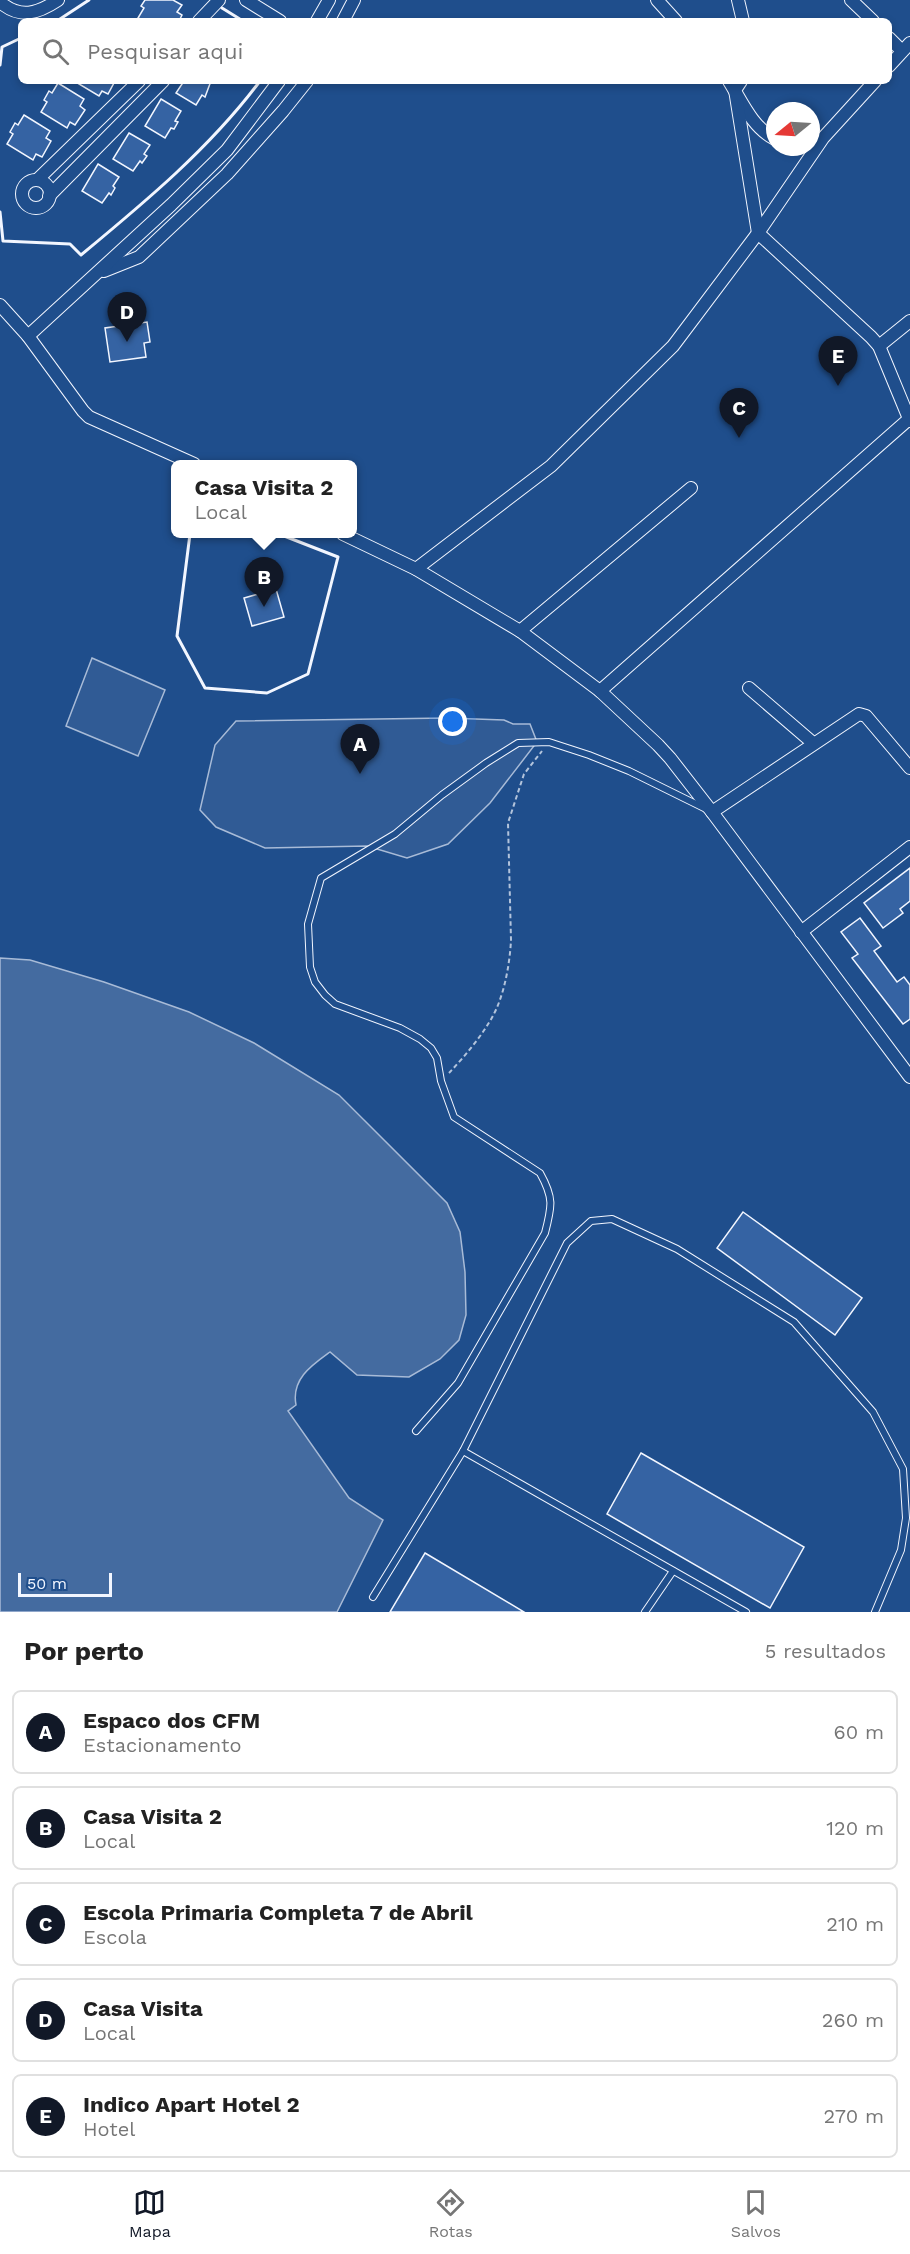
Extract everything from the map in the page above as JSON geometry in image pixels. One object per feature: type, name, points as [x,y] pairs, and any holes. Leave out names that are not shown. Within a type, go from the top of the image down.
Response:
[{"type":"street","points":[[0,2],[11,11],[33,12],[58,0]]},
{"type":"street","points":[[202,18],[219,0]]},
{"type":"street","points":[[246,0],[275,18]]},
{"type":"street","points":[[319,18],[329,0]]},
{"type":"street","points":[[345,18],[354,0]]},
{"type":"street","points":[[657,0],[673,18]]},
{"type":"street","points":[[738,0],[741,18]]},
{"type":"street","points":[[851,0],[870,18]]},
{"type":"street","points":[[892,40],[906,47],[892,63]]},
{"type":"street","points":[[136,84],[38,180],[24,187],[22,198],[25,203],[34,208],[44,205],[49,196],[160,84]]},
{"type":"street","points":[[28,336],[171,205],[227,150],[277,84]]},
{"type":"street","points":[[97,274],[139,256],[227,174],[284,111],[305,84]]},
{"type":"street","points":[[735,84],[751,118],[766,133]]},
{"type":"street","points":[[600,691],[910,420],[879,346],[862,326],[759,234],[735,84]]},
{"type":"street","points":[[820,137],[872,84]]},
{"type":"street","points":[[416,569],[551,466],[673,346],[759,234],[807,156]]},
{"type":"street","points":[[38,180],[48,188],[49,196]]},
{"type":"street","points":[[0,305],[28,336],[89,417],[183,460]]},
{"type":"street","points":[[879,346],[910,321]]},
{"type":"street","points":[[520,631],[691,488]]},
{"type":"street","points":[[351,538],[416,569],[520,631],[600,691],[670,758],[910,1076]]},
{"type":"street","points":[[749,688],[813,743]]},
{"type":"street","points":[[712,812],[859,714],[866,716],[910,768]]},
{"type":"street","points":[[801,932],[910,847]]},
{"type":"lane","points":[[416,1431],[458,1383],[545,1233],[552,1206],[547,1186],[540,1173],[454,1117],[441,1081],[436,1058],[430,1048],[420,1039],[400,1028],[335,1004],[315,982],[310,967],[308,924],[321,878],[395,834],[459,782],[518,743],[549,742],[629,771],[712,812]]},
{"type":"lane","points":[[373,1597],[463,1451],[567,1243],[591,1221],[612,1219],[677,1249],[794,1322],[873,1412],[903,1469],[906,1518],[901,1550],[875,1612]]},
{"type":"lane","points":[[463,1451],[742,1611]]},
{"type":"lane","points":[[645,1612],[673,1571]]},
{"type":"path","points":[[441,1081],[460,1063],[499,1003],[510,952],[508,823],[524,774],[549,742]]},
{"type":"shaded area","points":[[92,658],[165,690],[138,756],[66,726]]},
{"type":"shaded area","points":[[447,718],[504,720],[513,724],[530,724],[537,742],[490,803],[448,844],[407,858],[367,846],[265,848],[216,827],[200,810],[215,745],[236,721]]},
{"type":"shaded area","points":[[0,958],[30,960],[104,982],[189,1012],[254,1043],[339,1095],[447,1203],[460,1232],[465,1272],[466,1315],[459,1340],[440,1359],[409,1377],[357,1375],[330,1352],[304,1374],[297,1388],[296,1405],[288,1411],[349,1498],[383,1520],[337,1612],[0,1612]]},
{"type":"building","points":[[145,0],[173,0],[182,5],[177,12],[182,15],[180,18],[138,18],[144,8],[141,6]]},
{"type":"building","points":[[60,84],[84,99],[80,106],[85,110],[75,125],[70,122],[67,128],[41,112],[47,102],[44,100],[49,91],[52,93]]},
{"type":"building","points":[[79,84],[113,84],[108,94],[102,91],[99,96]]},
{"type":"building","points":[[182,84],[210,84],[205,97],[202,95],[196,105],[176,93]]},
{"type":"building","points":[[161,99],[181,111],[175,121],[178,122],[174,129],[171,128],[165,138],[145,126]]},
{"type":"building","points":[[24,115],[50,131],[46,138],[51,141],[42,157],[36,154],[33,160],[7,144],[13,134],[10,132],[15,123],[18,125]]},
{"type":"building","points":[[129,133],[150,145],[144,154],[147,156],[133,171],[113,159]]},
{"type":"building","points":[[98,164],[119,177],[113,186],[115,188],[111,195],[109,193],[102,203],[82,191]]},
{"type":"building","points":[[147,322],[150,342],[144,343],[146,357],[110,362],[105,328]]},
{"type":"building","points":[[276,589],[284,617],[252,626],[244,598]]},
{"type":"building","points":[[910,868],[910,901],[900,909],[903,913],[883,928],[864,903]]},
{"type":"building","points":[[860,918],[881,946],[874,951],[897,982],[904,977],[910,985],[910,1019],[903,1024],[852,958],[858,954],[841,932]]},
{"type":"building","points":[[743,1212],[862,1298],[835,1335],[717,1248]]},
{"type":"building","points":[[641,1453],[804,1547],[770,1608],[607,1514]]},
{"type":"building","points":[[425,1553],[524,1612],[390,1612]]},
{"type":"wall","points":[[62,18],[89,0]]},
{"type":"wall","points":[[222,8],[238,18]]},
{"type":"wall","points":[[0,65],[2,47],[18,39]]},
{"type":"wall","points":[[0,212],[3,241],[70,244],[81,255],[198,152],[241,106],[258,84]]},
{"type":"wall","points":[[189,538],[177,636],[205,688],[267,693],[308,674],[338,557],[289,538]]},
{"type":"place","name":"Casa Visita","points":[[127,342]]},
{"type":"place","name":"Indico Apart Hotel 2","points":[[838,386]]},
{"type":"place","name":"Escola Primaria Completa 7 de Abril","points":[[739,438]]},
{"type":"place","name":"Casa Visita 2","points":[[264,607]]},
{"type":"place","name":"Espaco dos CFM","points":[[360,774]]}]
